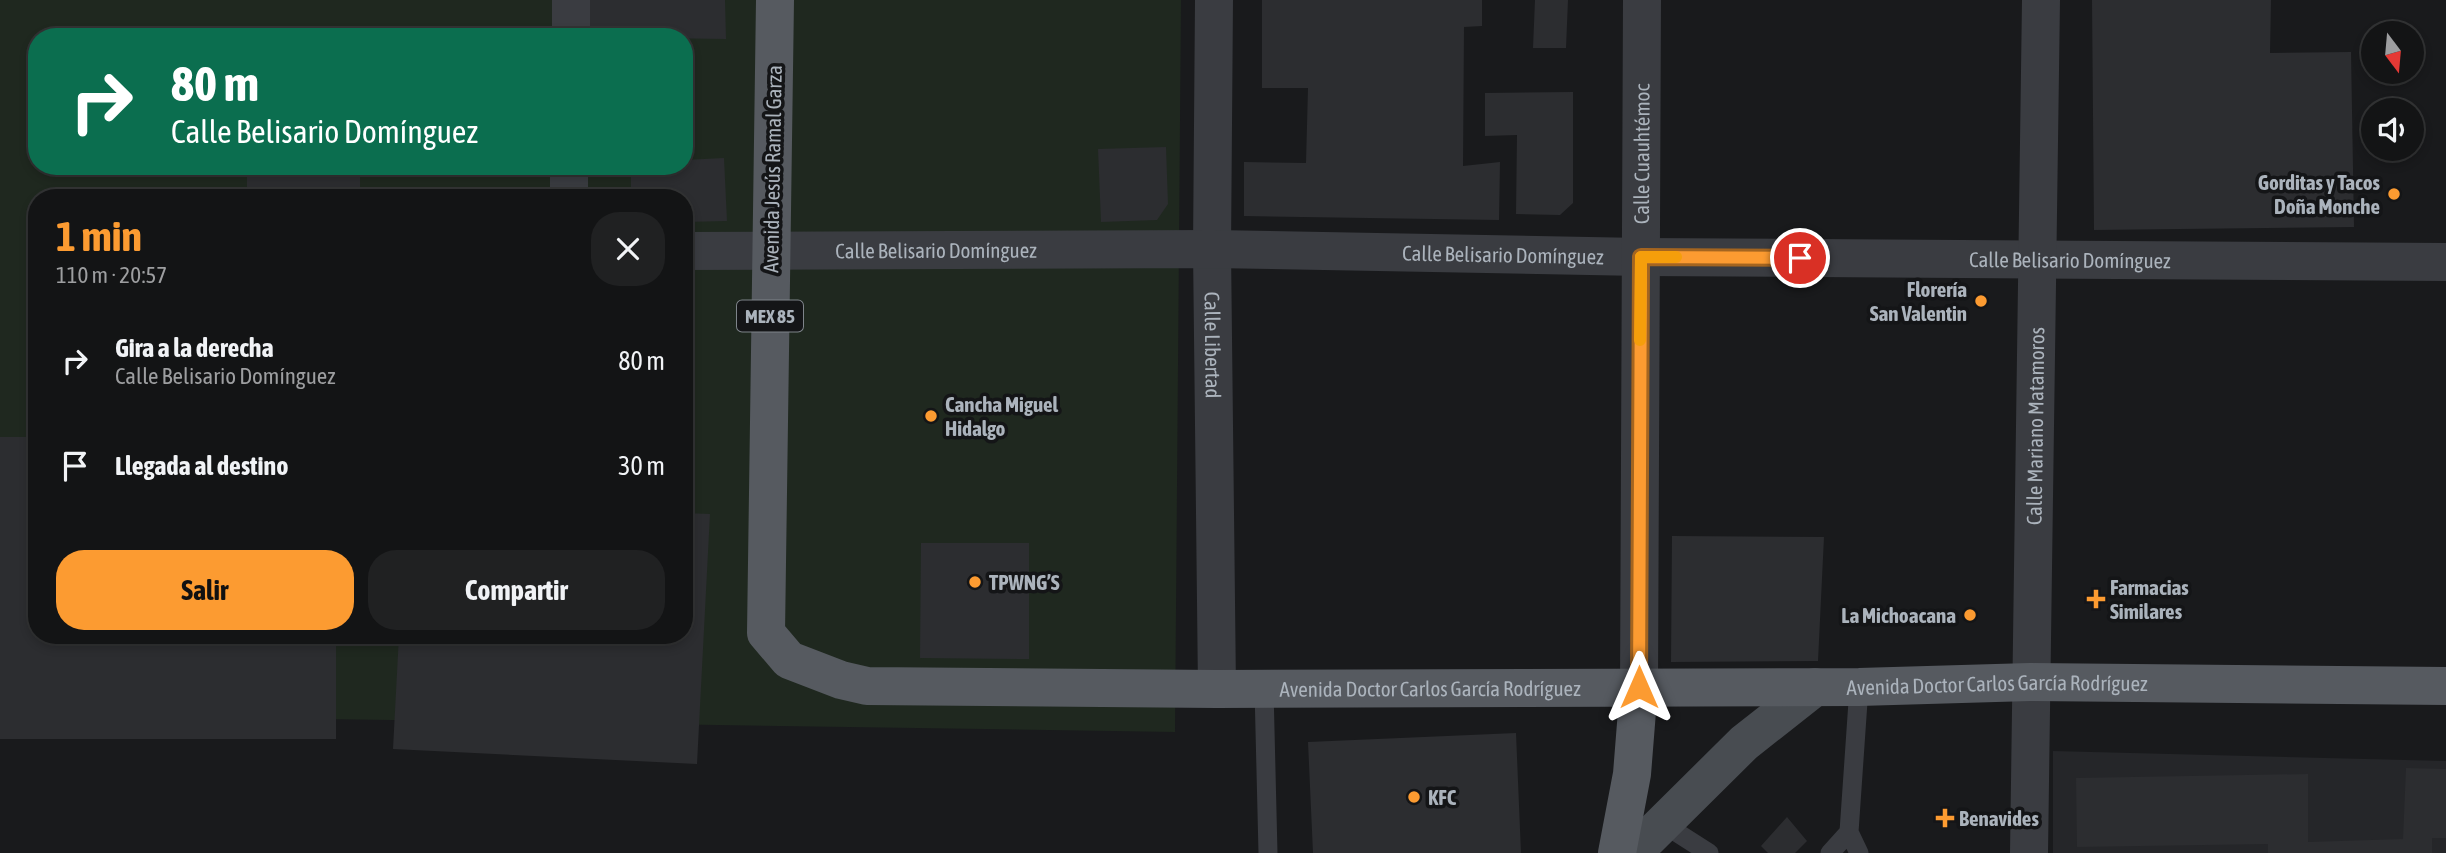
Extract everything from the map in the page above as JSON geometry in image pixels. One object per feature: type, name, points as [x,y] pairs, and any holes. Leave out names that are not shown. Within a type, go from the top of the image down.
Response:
[{"type":"main road","name":"Avenida Jesús Ramal Garza","points":[[766,633],[775,0]]},
{"type":"main road","name":"Avenida Doctor Carlos García Rodríguez","points":[[766,633],[789,660],[841,680],[867,686],[1217,689],[1860,687],[2031,682],[2446,686]]},
{"type":"main road","points":[[1616,853],[1632,774],[1639,687]]},
{"type":"main road","points":[[1633,853],[1744,743],[1815,687]]},
{"type":"street","points":[[571,0],[571,28]]},
{"type":"street","name":"Calle Libertad","points":[[1214,0],[1212,249],[1217,689]]},
{"type":"street","name":"Calle Cuauhtémoc","points":[[1639,687],[1642,0]]},
{"type":"street","name":"Calle Mariano Matamoros","points":[[2029,853],[2041,0]]},
{"type":"street","name":"Calle Belisario Domínguez","points":[[693,251],[1212,249],[1641,257],[2446,262]]},
{"type":"lane","points":[[1859,853],[1849,832],[1860,687]]},
{"type":"lane","points":[[1264,689],[1268,853]]},
{"type":"lane","points":[[1662,823],[1709,853]]},
{"type":"lane","points":[[1830,853],[1849,832]]},
{"type":"shaded area","name":"Cancha Miguel Hidalgo","points":[[0,0],[1181,0],[1175,732],[0,714]]},
{"type":"shaded area","points":[[2053,751],[2446,761],[2446,853],[2053,853]]},
{"type":"building","points":[[589,0],[725,0],[726,39],[693,39],[693,28],[590,28]]},
{"type":"building","points":[[1262,0],[1482,0],[1482,26],[1464,27],[1463,166],[1500,162],[1499,220],[1244,216],[1244,162],[1306,163],[1308,88],[1262,88]]},
{"type":"building","points":[[1535,0],[1568,0],[1566,48],[1533,48]]},
{"type":"building","points":[[2092,0],[2271,0],[2270,53],[2351,52],[2354,227],[2094,230]]},
{"type":"building","points":[[1573,92],[1573,203],[1560,215],[1516,214],[1517,135],[1485,136],[1485,93]]},
{"type":"building","points":[[1166,147],[1168,204],[1157,220],[1101,222],[1098,149]]},
{"type":"building","points":[[724,158],[727,221],[693,222],[693,189],[631,189],[631,175],[693,175],[693,160]]},
{"type":"building","points":[[247,175],[360,175],[360,189],[247,189]]},
{"type":"building","points":[[0,437],[28,437],[28,644],[336,644],[336,739],[0,739]]},
{"type":"building","points":[[693,513],[710,514],[697,764],[393,749],[399,644],[693,644]]},
{"type":"building","points":[[1672,536],[1824,537],[1818,661],[1671,662]]},
{"type":"building","name":"TPWNG’S","points":[[921,543],[1029,543],[1029,659],[920,658]]},
{"type":"building","name":"KFC","points":[[1516,733],[1521,853],[1313,853],[1308,742]]},
{"type":"building","points":[[2406,768],[2446,769],[2446,838],[2432,838],[2432,853],[2268,853],[2268,844],[2077,847],[2076,778],[2308,774],[2308,842],[2403,839]]},
{"type":"building","points":[[1787,817],[1807,841],[1795,853],[1768,853],[1761,846]]},
{"type":"slow traffic","points":[[1640,340],[1641,257],[1676,257]]},
{"type":"place","name":"Gorditas y Tacos Doña Monche","points":[[2394,194]]},
{"type":"place","name":"Florería San Valentin","points":[[1981,301]]},
{"type":"place","name":"Cancha Miguel Hidalgo","points":[[931,416]]},
{"type":"place","name":"TPWNG’S","points":[[975,582]]},
{"type":"place","name":"Farmacias Similares","points":[[2096,599]]},
{"type":"place","name":"La Michoacana","points":[[1970,615]]},
{"type":"place","name":"KFC","points":[[1414,797]]},
{"type":"place","name":"Benavides","points":[[1945,818]]},
{"type":"route","points":[[1639,687],[1641,257],[1800,258]]}]
